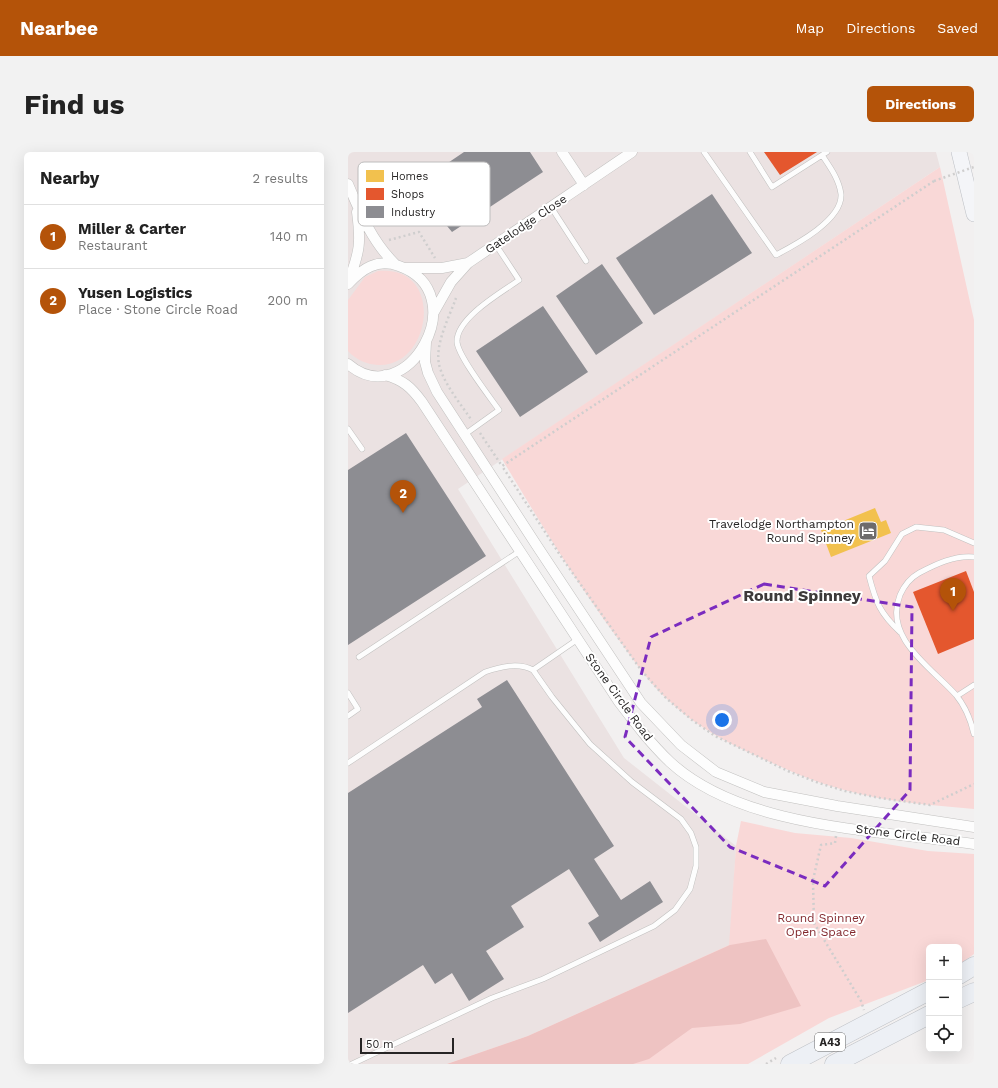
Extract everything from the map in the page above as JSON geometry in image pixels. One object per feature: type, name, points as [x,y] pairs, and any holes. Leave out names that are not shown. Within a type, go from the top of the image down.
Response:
[{"type":"highway","points":[[962,973],[974,966]]},
{"type":"highway","points":[[962,998],[974,992]]},
{"type":"highway","name":"A43","points":[[790,1064],[926,993]]},
{"type":"highway","name":"A43","points":[[836,1064],[927,1016]]},
{"type":"main road","points":[[959,152],[974,214]]},
{"type":"street","points":[[562,152],[584,185]]},
{"type":"street","name":"Gatelodge Close","points":[[434,312],[451,282],[468,263],[632,152]]},
{"type":"street","name":"Stone Circle Road","points":[[348,184],[358,208]]},
{"type":"street","name":"Stone Circle Road","points":[[356,204],[358,218]]},
{"type":"street","name":"Stone Circle Road","points":[[348,284],[360,251],[361,238],[359,226]]},
{"type":"street","name":"Stone Circle Road","points":[[368,226],[377,243],[400,267]]},
{"type":"street","name":"Gatelodge Close","points":[[400,267],[442,268],[468,263]]},
{"type":"street","name":"Stone Circle Road","points":[[348,284],[360,272],[368,267],[384,264],[400,267],[416,275],[428,289],[434,312],[426,342],[425,362],[428,373],[464,435],[641,703],[666,731],[697,758],[716,772],[739,782],[784,797],[974,827]]},
{"type":"street","name":"Stone Circle Road","points":[[385,376],[406,367],[420,352],[426,342]]},
{"type":"street","name":"Stone Circle Road","points":[[348,364],[366,374],[399,379],[410,386],[619,702],[646,737],[671,763],[700,784],[728,799],[754,809],[781,816],[837,826],[974,844]]},
{"type":"street","points":[[348,373],[366,374]]},
{"type":"lane","points":[[704,152],[776,256],[812,235],[828,220],[839,205],[841,196],[837,179],[825,154],[772,188],[750,152]]},
{"type":"lane","points":[[551,207],[586,261]]},
{"type":"lane","points":[[464,435],[499,410],[464,358],[457,343],[458,334],[465,324],[483,305],[520,280],[496,245]]},
{"type":"lane","points":[[348,429],[362,449]]},
{"type":"lane","points":[[974,543],[944,530],[916,527],[902,534],[885,561],[869,576],[875,601],[886,618],[900,632],[914,654],[957,696],[972,725],[974,734]]},
{"type":"lane","points":[[359,657],[520,551]]},
{"type":"lane","points":[[900,632],[896,618],[896,606],[908,580],[917,574],[955,557],[974,557]]},
{"type":"lane","points":[[533,670],[578,639]]},
{"type":"lane","points":[[348,763],[485,672],[511,666],[528,667],[533,670],[552,697],[590,744],[632,782],[681,819],[691,832],[696,847],[696,866],[690,889],[675,910],[654,926],[543,978],[492,998],[352,1064]]},
{"type":"lane","points":[[957,696],[974,685]]},
{"type":"lane","points":[[348,693],[358,709],[348,716]]},
{"type":"path","points":[[502,466],[934,181],[974,167]]},
{"type":"path","points":[[377,243],[418,232],[442,268]]},
{"type":"path","points":[[451,282],[458,293],[443,334],[439,353],[440,367],[444,379],[606,622],[641,670],[666,698],[692,720],[715,736],[788,771],[845,791],[930,805],[974,784]]},
{"type":"path","points":[[840,807],[845,791]]},
{"type":"path","points":[[837,826],[835,843],[821,845],[813,880],[814,923],[861,1001],[871,1021]]},
{"type":"highlighted area","points":[[764,584],[912,607],[910,790],[825,886],[730,847],[625,737],[651,637]]},
{"type":"shaded area","points":[[348,152],[936,152],[940,167],[458,489],[624,758],[736,846],[730,945],[528,1036],[447,1064],[348,1064]]},
{"type":"shaded area","points":[[766,939],[801,1006],[740,1024],[692,1028],[649,1059],[633,1064],[447,1064],[528,1036],[730,945]]},
{"type":"green space","points":[[940,167],[974,320],[974,809],[892,800],[833,787],[780,767],[746,751],[710,732],[688,717],[653,685],[616,636],[571,571],[502,459]]},
{"type":"green space","points":[[378,271],[400,273],[414,283],[422,298],[424,316],[420,335],[410,351],[396,362],[378,365],[369,364],[362,361],[354,357],[348,351],[348,300],[365,277]]},
{"type":"green space","name":"Round Spinney Open Space","points":[[741,821],[795,833],[851,838],[928,851],[974,854],[974,954],[962,963],[962,944],[926,944],[926,981],[829,1018],[748,1064],[447,1064],[528,1036],[729,945],[736,846]]},
{"type":"building: Homes","points":[[875,508],[881,522],[886,520],[891,533],[831,557],[821,530]]},
{"type":"building: Shops","points":[[764,152],[817,152],[780,175]]},
{"type":"building: Shops","points":[[966,571],[974,592],[974,639],[938,654],[913,592]]},
{"type":"building: Industry","points":[[464,152],[530,152],[543,172],[490,207],[490,162],[449,162]]},
{"type":"building: Industry","points":[[712,194],[752,253],[654,315],[616,258]]},
{"type":"building: Industry","points":[[447,226],[461,226],[452,232]]},
{"type":"building: Industry","points":[[602,264],[643,323],[596,355],[556,296]]},
{"type":"building: Industry","points":[[543,306],[588,372],[520,417],[476,351]]},
{"type":"building: Industry","points":[[406,433],[486,556],[348,645],[348,470]]},
{"type":"building: Industry","points":[[507,680],[614,846],[594,859],[621,900],[650,881],[663,902],[600,942],[588,923],[599,916],[569,869],[511,906],[524,927],[486,951],[504,979],[469,1001],[452,973],[435,984],[423,965],[348,1013],[348,793],[482,707],[477,699]]},
{"type":"place","name":"Yusen Logistics","points":[[403,513]]},
{"type":"place","name":"Travelodge Northampton Round Spinney","points":[[868,531]]},
{"type":"place","name":"Miller & Carter","points":[[953,611]]},
{"type":"district","name":"Round Spinney","points":[[802,595]]}]
